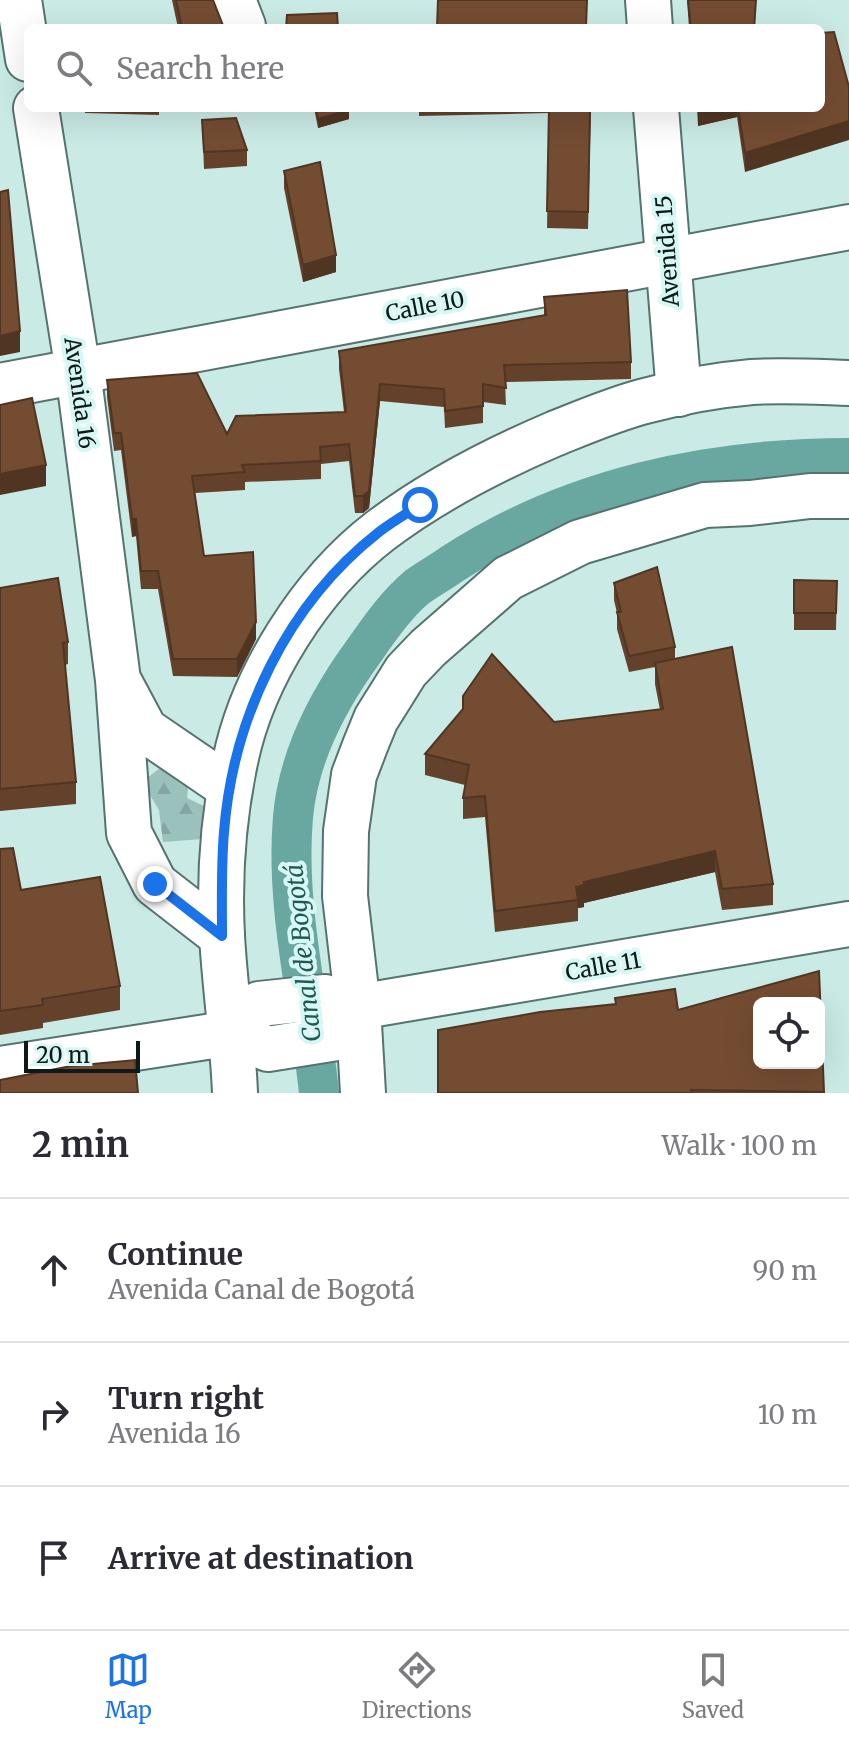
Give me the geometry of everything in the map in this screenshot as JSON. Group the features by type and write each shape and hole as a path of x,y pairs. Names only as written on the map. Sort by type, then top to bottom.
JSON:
{"street":[{"path":"19,0 24,33"},
{"path":"648,0 650,24"},
{"name":"Avenida 16","path":"37,112 78,371 118,680 129,833 155,884 222,936"},
{"name":"Avenida 15","path":"656,112 679,394"},
{"name":"Calle 10","path":"0,386 849,227"},
{"path":"235,1093 253,1029 222,936 224,832 230,788 243,726 276,654 299,619 346,562 379,532 447,487 508,454 615,409 752,382 849,383"},
{"path":"363,1093 340,1014 349,801 354,775 376,719 406,671 508,578 580,542 705,505 810,496 849,496"},
{"name":"Avenida 16","path":"118,680 145,730 230,788"},
{"name":"Calle 11","path":"0,1069 253,1029 849,924"}],"green space":[{"path":"165,764 189,777 187,798 208,808 202,839 163,842 159,810 142,782"}],"building":[{"path":"176,0 213,0 222,24 181,24"},
{"path":"438,0 587,0 586,24 437,24"},
{"path":"688,0 756,0 754,24 691,24"},
{"path":"337,13 338,24 286,24 287,15"},
{"path":"834,32 849,87 849,121 745,153 739,112 825,112 825,33"},
{"path":"317,112 342,112 318,119"},
{"path":"549,112 590,112 588,212 547,211"},
{"path":"236,118 247,150 204,152 202,120"},
{"path":"320,162 336,255 303,265 284,171"},
{"path":"8,190 20,331 0,336 0,192"},
{"path":"627,290 631,362 504,365 506,388 483,384 483,406 445,411 444,389 380,384 369,491 363,496 355,496 349,444 320,447 321,461 242,465 245,472 192,476 204,556 253,552 256,622 237,659 173,659 158,571 141,571 136,519 132,519 121,433 114,433 107,380 197,373 227,434 236,416 346,412 339,351 546,315 544,297"},
{"path":"32,398 46,465 0,474 0,405"},
{"path":"657,567 675,647 629,656 617,612 621,612 614,583"},
{"path":"58,578 68,642 63,643 76,782 0,789 0,588"},
{"path":"794,580 837,581 836,613 794,613"},
{"path":"732,647 773,884 722,889 715,851 584,882 584,885 576,887 578,900 495,911 485,796 463,798 469,765 425,754 463,709 463,696 492,654 554,722 663,709 655,663"},
{"path":"13,848 21,890 100,877 120,986 42,999 43,1005 0,1011 0,849"},
{"path":"819,971 820,997 753,997 753,1069 823,1069 824,1092 438,1093 438,1030 540,1012 616,1004 615,998 675,989 678,1010"},
{"path":"135,1060 138,1093 0,1093 0,1080 71,1066"}],"waterway":[{"name":"Canal de Bogotá","path":"319,1093 292,886 291,852 296,796 300,775 323,716 344,680 392,613 417,587 497,537 593,497 693,471 797,459 849,458"}],"route":[{"path":"155,884 222,936 224,832 230,788 243,726 261,683 299,619 346,562 379,532 420,505"}]}
